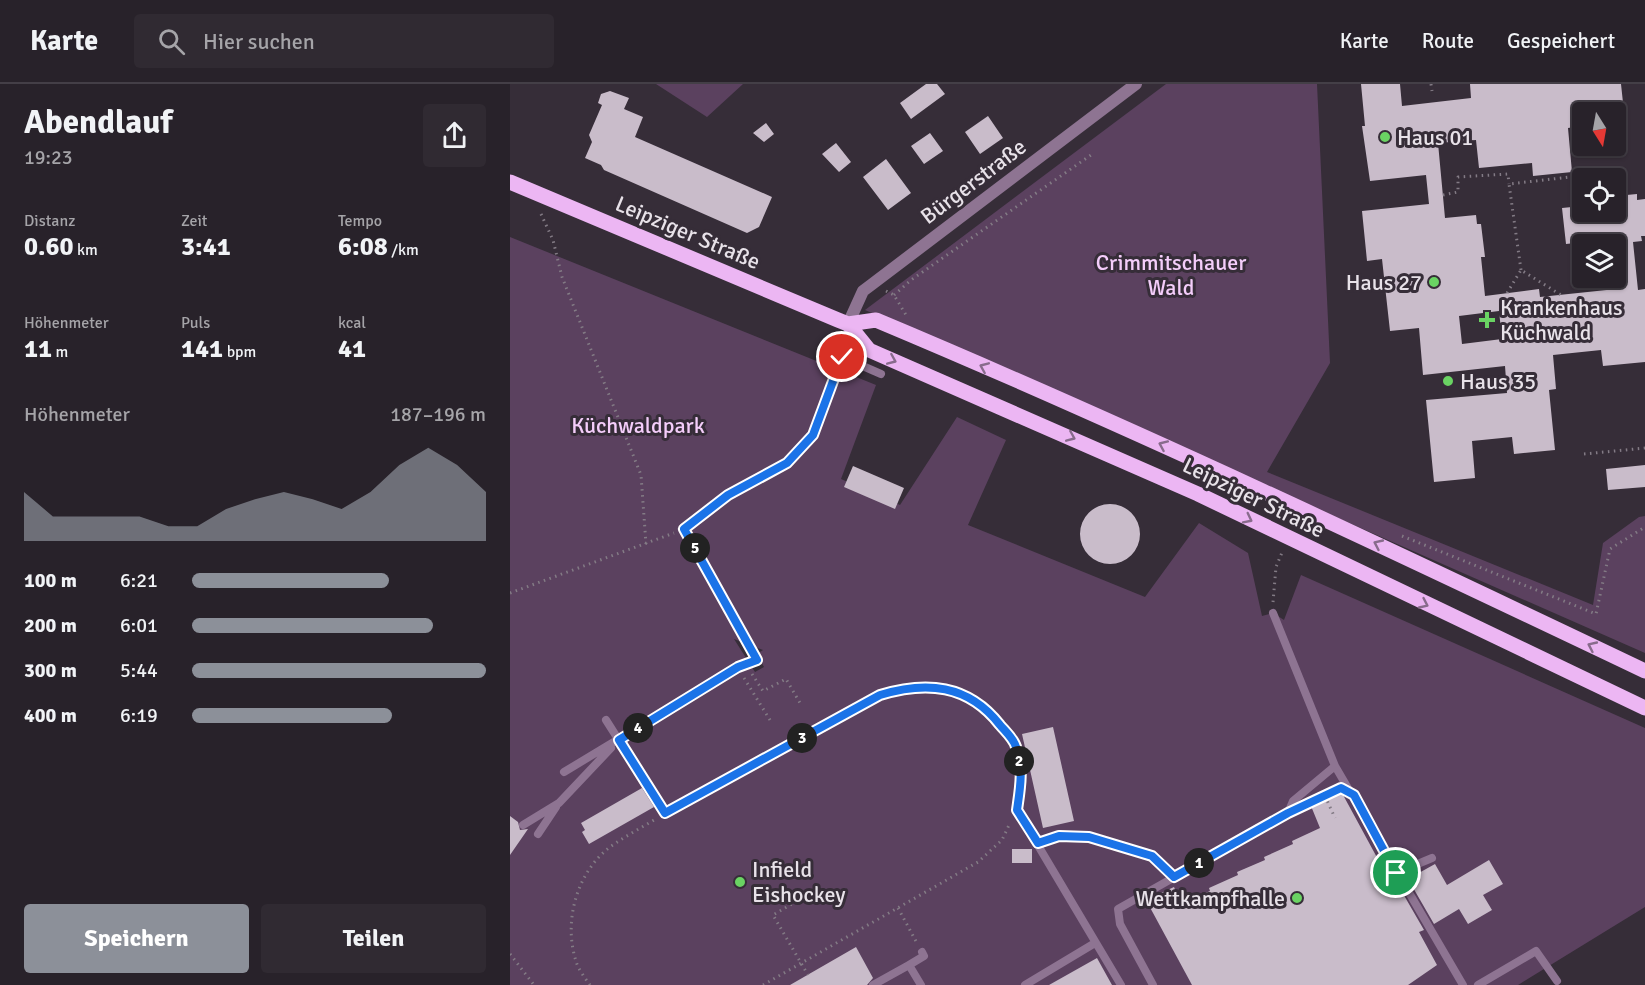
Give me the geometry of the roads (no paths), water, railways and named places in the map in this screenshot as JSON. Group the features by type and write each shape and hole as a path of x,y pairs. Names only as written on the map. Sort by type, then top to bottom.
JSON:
{"main road":[{"name":"Leipziger Straße","path":"510,182 848,324 869,350 1198,494 1645,708"},
{"name":"Leipziger Straße","path":"848,324 876,320 1089,411 1281,498 1645,671"}],"street":[{"name":"Bürgerstraße","path":"848,324 863,291 1136,84"}],"lane":[{"path":"564,772 738,667 757,660 684,529 728,495 787,463 813,435 842,357 881,374"},
{"path":"1273,613 1335,766 1463,985"},
{"path":"606,720 665,813"},
{"path":"538,834 559,803 619,740"},
{"path":"1153,985 1120,924 1118,909 1288,813 1293,801 1335,766"},
{"path":"523,825 559,803"},
{"path":"1017,810 1121,985"},
{"path":"1038,843 1059,836 1089,837 1152,856 1174,877"},
{"path":"1396,873 1431,858"},
{"path":"1025,985 1095,943"},
{"path":"1478,985 1536,951 1557,981"},
{"path":"873,985 924,956 922,952"},
{"path":"909,965 921,985"}],"place":[{"name":"Haus 01","path":"1385,137"},
{"name":"Haus 27","path":"1434,282"},
{"name":"Krankenhaus Küchwald","path":"1487,320"},
{"name":"Haus 35","path":"1448,381"},
{"name":"Infield Eishockey","path":"740,882"},
{"name":"Wettkampfhalle","path":"1297,898"}],"park label":[{"name":"Crimmitschauer Wald","path":"1171,274"},
{"name":"Küchwaldpark","path":"638,425"}]}
